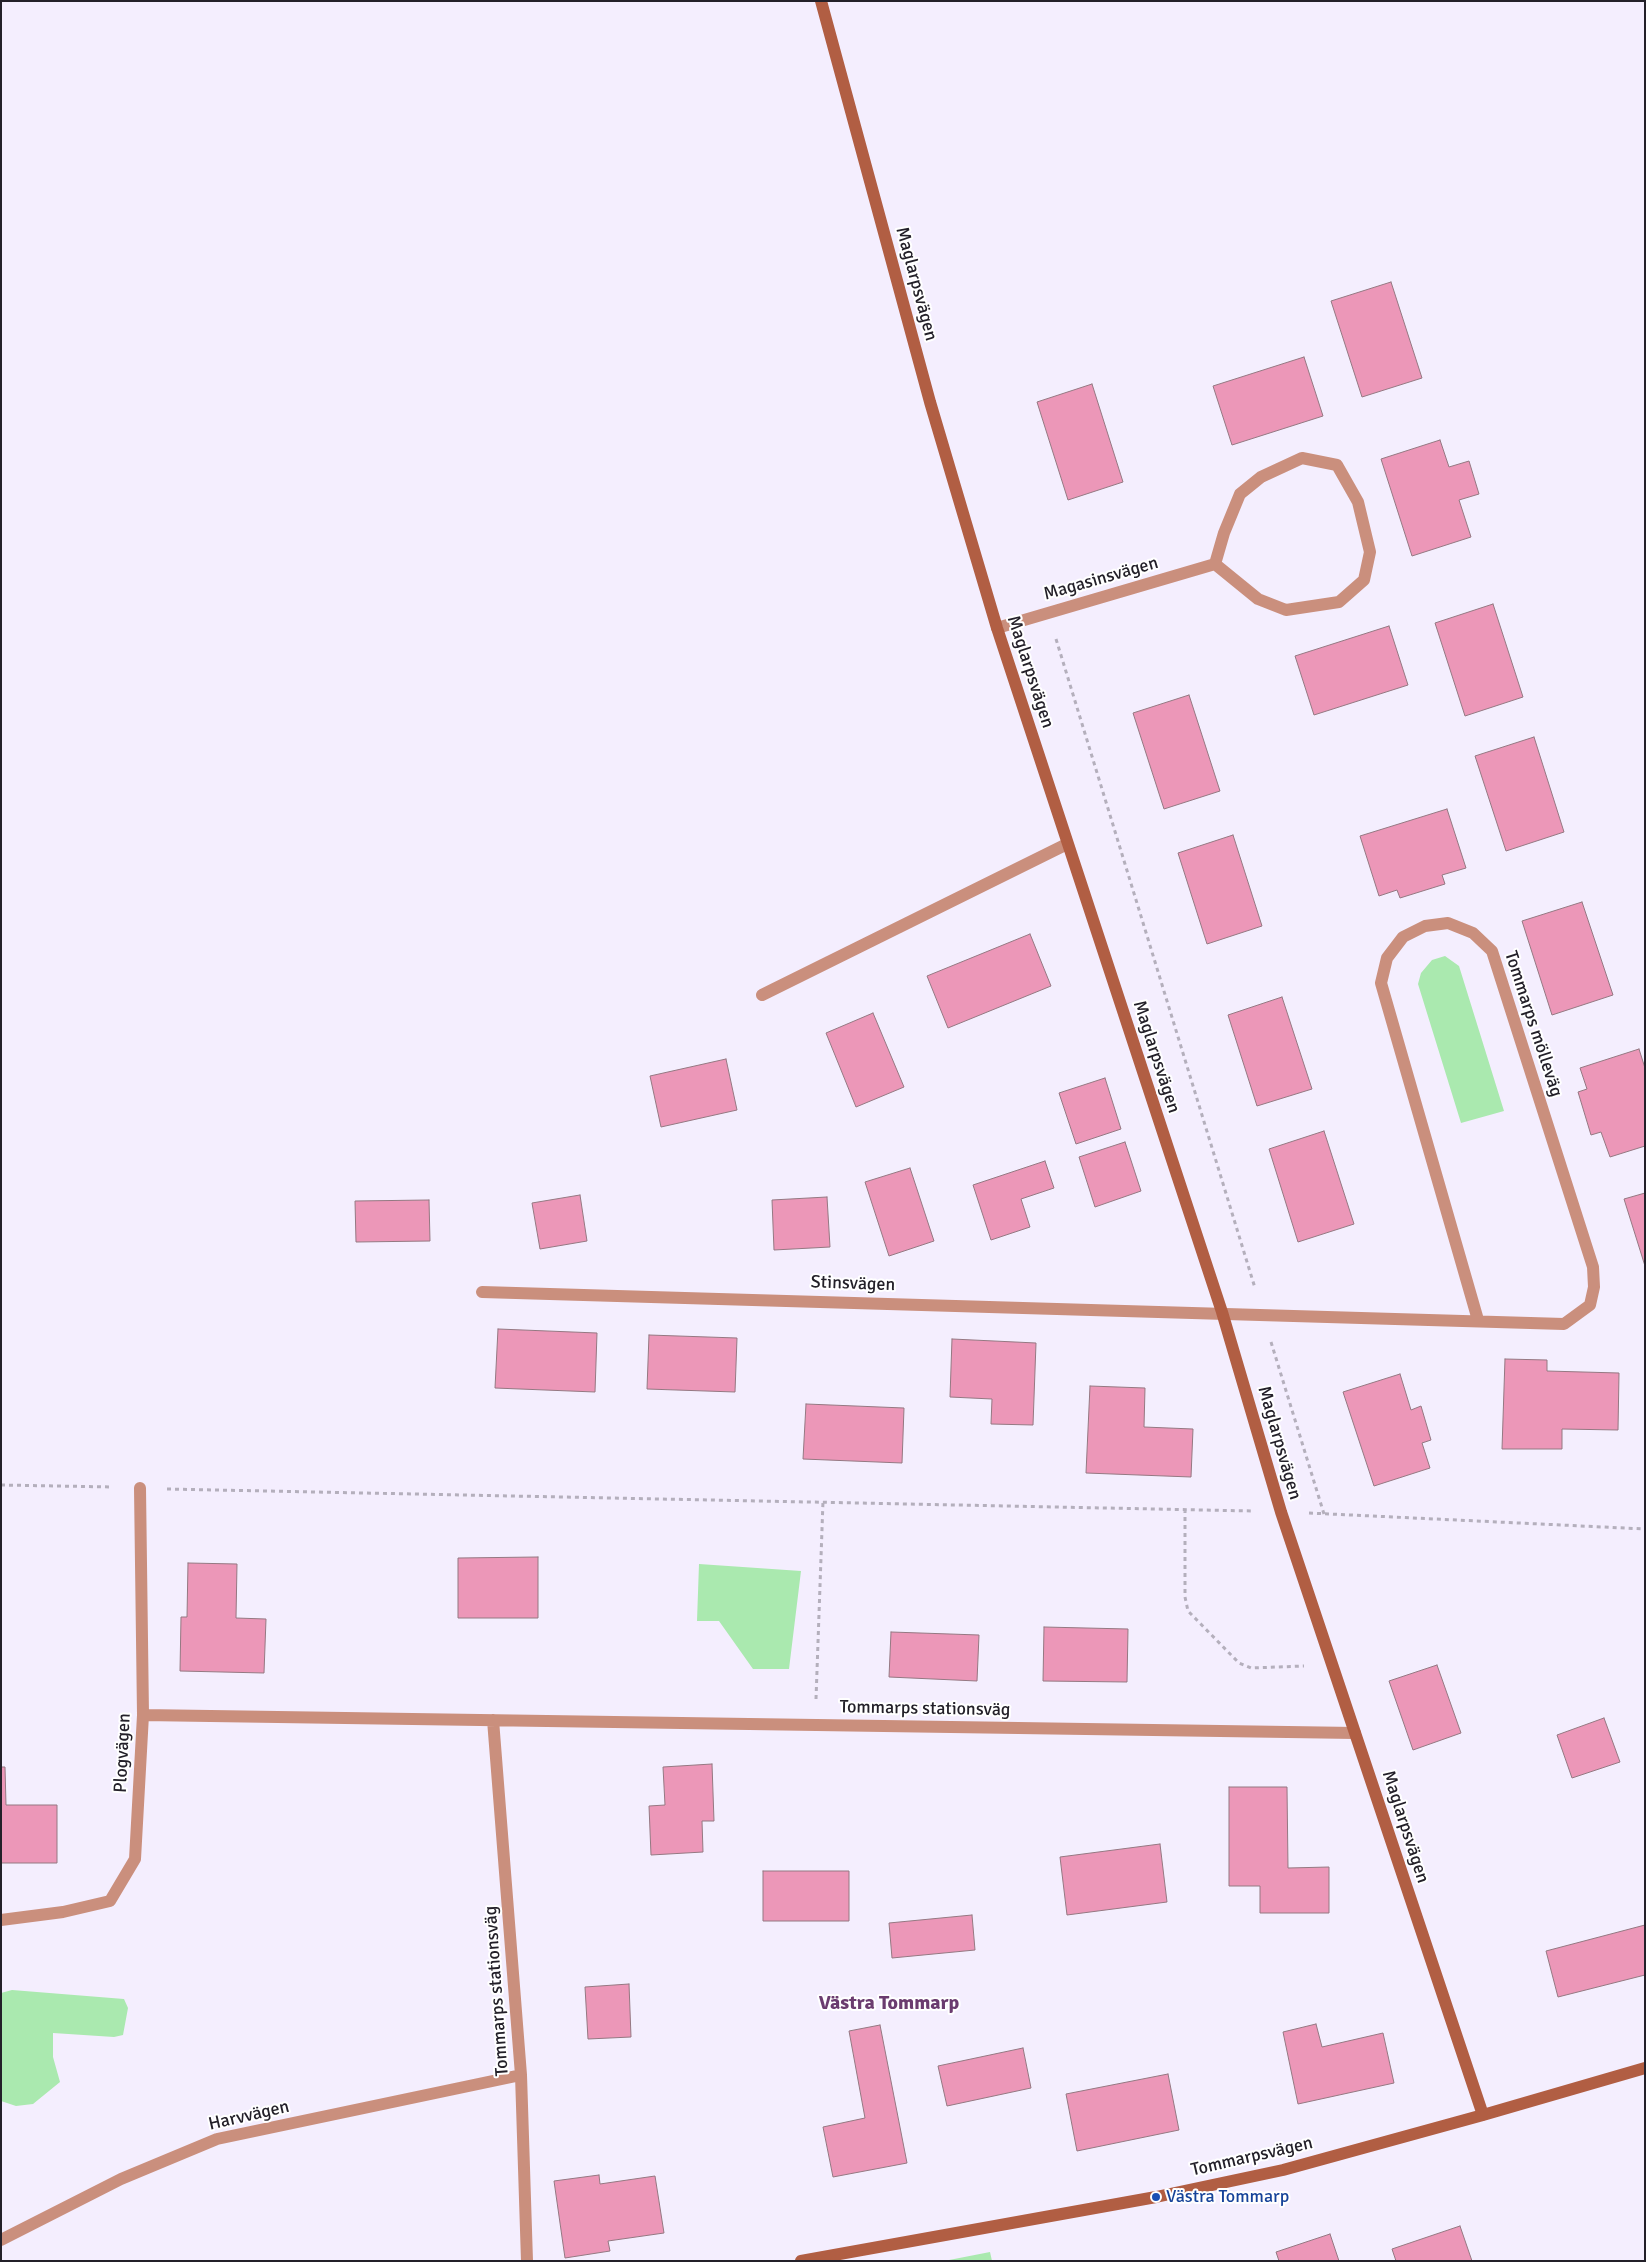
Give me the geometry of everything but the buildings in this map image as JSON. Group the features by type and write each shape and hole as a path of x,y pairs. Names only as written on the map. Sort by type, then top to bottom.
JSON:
{"street":[{"name":"Maglarpsvägen","path":"821,1 930,402 997,628 1222,1312 1281,1512 1483,2115"},
{"path":"1302,458 1337,464 1358,502 1370,552 1364,580 1339,602 1286,610 1258,600 1215,564 1224,532 1240,494 1262,477 1302,458"},
{"name":"Magasinsvägen","path":"997,628 1215,564"},
{"path":"762,995 1068,844"},
{"name":"Tommarps mölleväg","path":"1222,1312 1564,1324 1590,1305 1594,1287 1593,1267 1492,951 1473,933 1448,922 1425,926 1404,937 1387,958 1381,983 1478,1320"},
{"name":"Stinsvägen","path":"482,1292 1222,1312"},
{"name":"Plogvägen","path":"1,1920 63,1912 110,1901 135,1859 143,1714 140,1488"},
{"name":"Tommarps stationsväg","path":"143,1714 1355,1733"},
{"name":"Tommarps stationsväg","path":"493,1720 521,2075 527,2261"},
{"name":"Tommarpsvägen","path":"801,2261 1156,2198 1283,2170 1645,2068"},
{"name":"Harvvägen","path":"1,2240 121,2180 218,2140 521,2075"}],"path":[{"path":"1048,613 1324,1514"},
{"path":"1,1485 1186,1509 1645,1529"},
{"path":"815,1725 824,1501"},
{"path":"1186,1509 1185,1597 1188,1611 1239,1663 1251,1668 1332,1664"}],"green space":[{"path":"1445,956 1459,966 1504,1111 1461,1123 1418,984 1421,973 1432,960"},
{"path":"699,1564 801,1571 789,1669 753,1669 719,1621 697,1621"},
{"path":"12,1990 124,1999 128,2008 123,2035 114,2037 53,2033 53,2057 60,2082 33,2104 16,2106 1,2101 1,1993"},
{"path":"990,2252 992,2261 944,2261"}],"place":[{"name":"Västra Tommarp","path":"1156,2197"}],"district":[{"name":"Västra Tommarp","path":"889,2004"}]}
